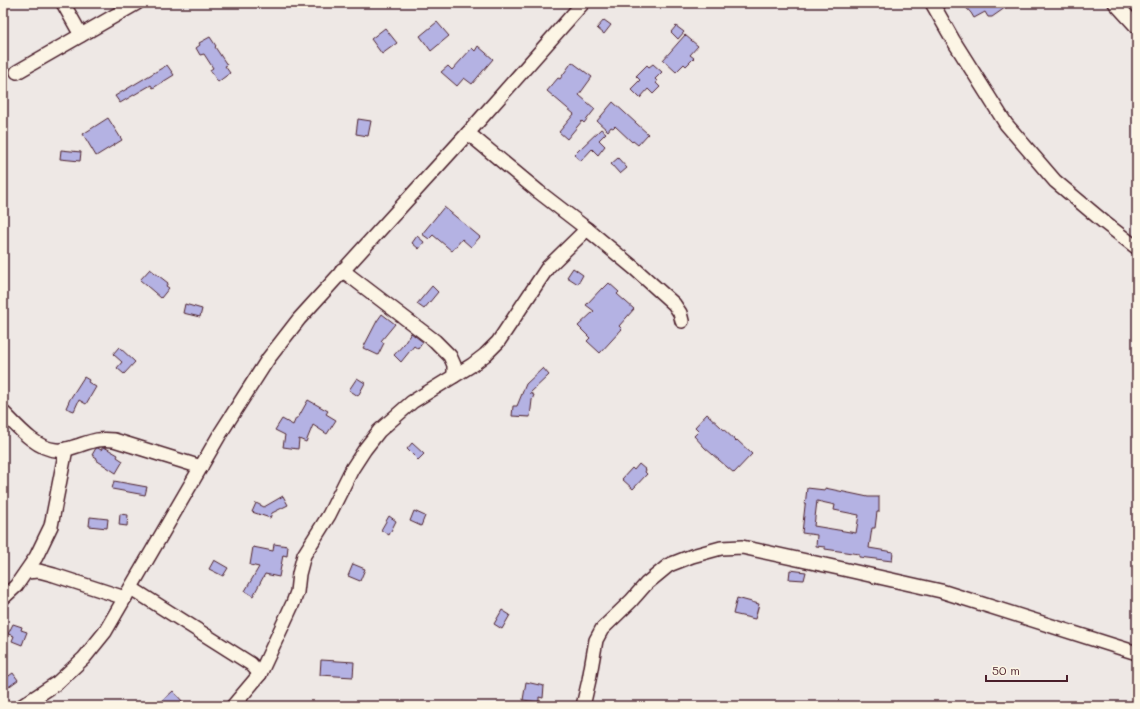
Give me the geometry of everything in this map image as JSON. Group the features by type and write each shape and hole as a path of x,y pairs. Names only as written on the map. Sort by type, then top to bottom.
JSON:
{"street":[{"path":"63,3 81,35"},
{"path":"17,72 137,3"},
{"path":"932,3 953,40 1006,124 1055,181 1137,248"},
{"path":"1115,3 1137,27"},
{"path":"22,706 57,683 84,658 105,632 220,434 268,359 298,319 468,133 579,4"},
{"path":"468,133 634,268 674,304 680,312 682,321"},
{"path":"233,706 260,674 293,603 297,592 300,569 304,555 329,515 361,454 380,431 412,402 472,365 485,355 498,342 548,267 587,229"},
{"path":"342,270 434,341 450,356 454,365 454,376"},
{"path":"3,412 33,441 46,448 56,450 66,449 97,439 114,440 201,467"},
{"path":"3,598 16,586 36,557 51,526 66,449"},
{"path":"583,706 596,640 602,628 631,601 646,584 669,564 721,548 742,547 941,591 1137,653"},
{"path":"26,572 39,571 54,574 128,593 250,664 260,674"}],"building":[{"path":"962,3 1012,3 992,17 988,17 985,12 974,18"},
{"path":"604,20 611,25 604,34 597,28"},
{"path":"437,22 449,36 431,51 420,36"},
{"path":"676,26 684,32 678,39 671,32"},
{"path":"385,28 397,43 382,54 371,39"},
{"path":"685,35 698,46 690,55 694,58 686,66 684,64 676,72 663,60"},
{"path":"210,37 227,65 225,66 230,73 218,82 210,70 213,68 204,54 200,55 196,48 200,45 199,43"},
{"path":"478,46 493,59 472,84 464,78 457,86 441,72 448,66 452,70 472,48 475,51"},
{"path":"572,62 592,77 579,95 595,109 584,123 582,121 567,139 559,132 574,114 547,91 558,78 560,79"},
{"path":"653,64 662,72 655,79 657,81 656,83 660,87 653,94 648,89 640,98 631,89 640,80 636,76 647,65 649,67"},
{"path":"167,65 174,75 153,88 151,85 120,103 115,96"},
{"path":"613,102 648,134 638,145 633,141 632,142 615,126 613,128 611,127 608,131 597,121"},
{"path":"108,118 122,140 96,156 83,134"},
{"path":"358,119 371,121 368,136 356,134"},
{"path":"601,129 606,133 599,140 605,146 598,155 592,149 581,161 574,155"},
{"path":"61,150 81,152 80,161 60,159"},
{"path":"618,158 627,168 620,174 611,164"},
{"path":"444,207 480,237 471,247 462,239 452,251 433,235 429,239 422,234"},
{"path":"417,236 424,242 419,249 412,243"},
{"path":"573,268 583,275 578,284 567,277"},
{"path":"150,269 168,283 166,286 169,288 161,298 140,280"},
{"path":"609,283 619,292 617,294 634,309 619,326 622,329 600,353 587,341 590,338 578,326 594,311 586,305 602,288 603,289"},
{"path":"432,286 438,292 424,309 417,304"},
{"path":"185,304 202,309 200,317 183,313"},
{"path":"382,314 395,324 381,341 384,343 378,355 363,348"},
{"path":"411,333 423,342 418,349 414,346 401,362 394,355"},
{"path":"119,347 135,362 124,374 117,368 122,362 113,354"},
{"path":"543,368 549,375 530,393 534,395 530,417 512,416 513,406 517,406 526,384"},
{"path":"84,377 89,380 88,382 96,387 86,404 79,400 74,411 66,408 70,399"},
{"path":"357,378 365,383 358,396 349,390"},
{"path":"308,400 328,411 326,414 336,420 327,434 313,425 306,442 299,439 298,449 283,447 285,435 275,430 282,419 293,425"},
{"path":"707,414 752,454 734,473 705,448 694,436 699,431 695,427"},
{"path":"412,443 424,454 418,460 407,449"},
{"path":"103,447 118,455 117,457 123,461 116,473 96,460 97,458 92,455 96,448 101,450"},
{"path":"639,464 646,470 645,472 647,474 633,489 622,479 632,468 634,470"},
{"path":"114,481 147,487 145,495 112,489"},
{"path":"807,488 825,490 825,488 868,497 879,497 879,512 877,512 875,528 872,528 869,548 893,552 892,561 859,557 859,554 825,549 825,547 816,546 817,535 802,533","holes":["817,501 835,505 834,510 859,515 856,533 814,526"]},
{"path":"283,496 288,505 272,513 270,518 252,512 256,503 264,507"},
{"path":"414,511 425,516 421,526 410,521"},
{"path":"120,514 128,515 127,526 119,525"},
{"path":"389,516 396,521 389,535 381,530"},
{"path":"90,517 108,519 107,528 89,526"},
{"path":"274,544 288,546 287,556 283,555 279,577 265,574 253,596 245,591 259,567 250,565 253,547 273,551"},
{"path":"214,560 228,568 223,576 209,569"},
{"path":"353,564 365,569 360,581 348,576"},
{"path":"790,570 806,572 804,580 789,579"},
{"path":"737,598 759,604 755,619 733,614"},
{"path":"502,610 510,615 502,629 494,624"},
{"path":"13,624 22,627 21,630 27,632 22,645 12,641 14,636 8,634"},
{"path":"321,660 354,662 353,677 320,675"},
{"path":"13,673 18,680 7,688 3,680"},
{"path":"526,682 544,686 543,698 539,697 539,702 523,700"},
{"path":"173,691 183,702 178,706 167,706 162,701"}]}
